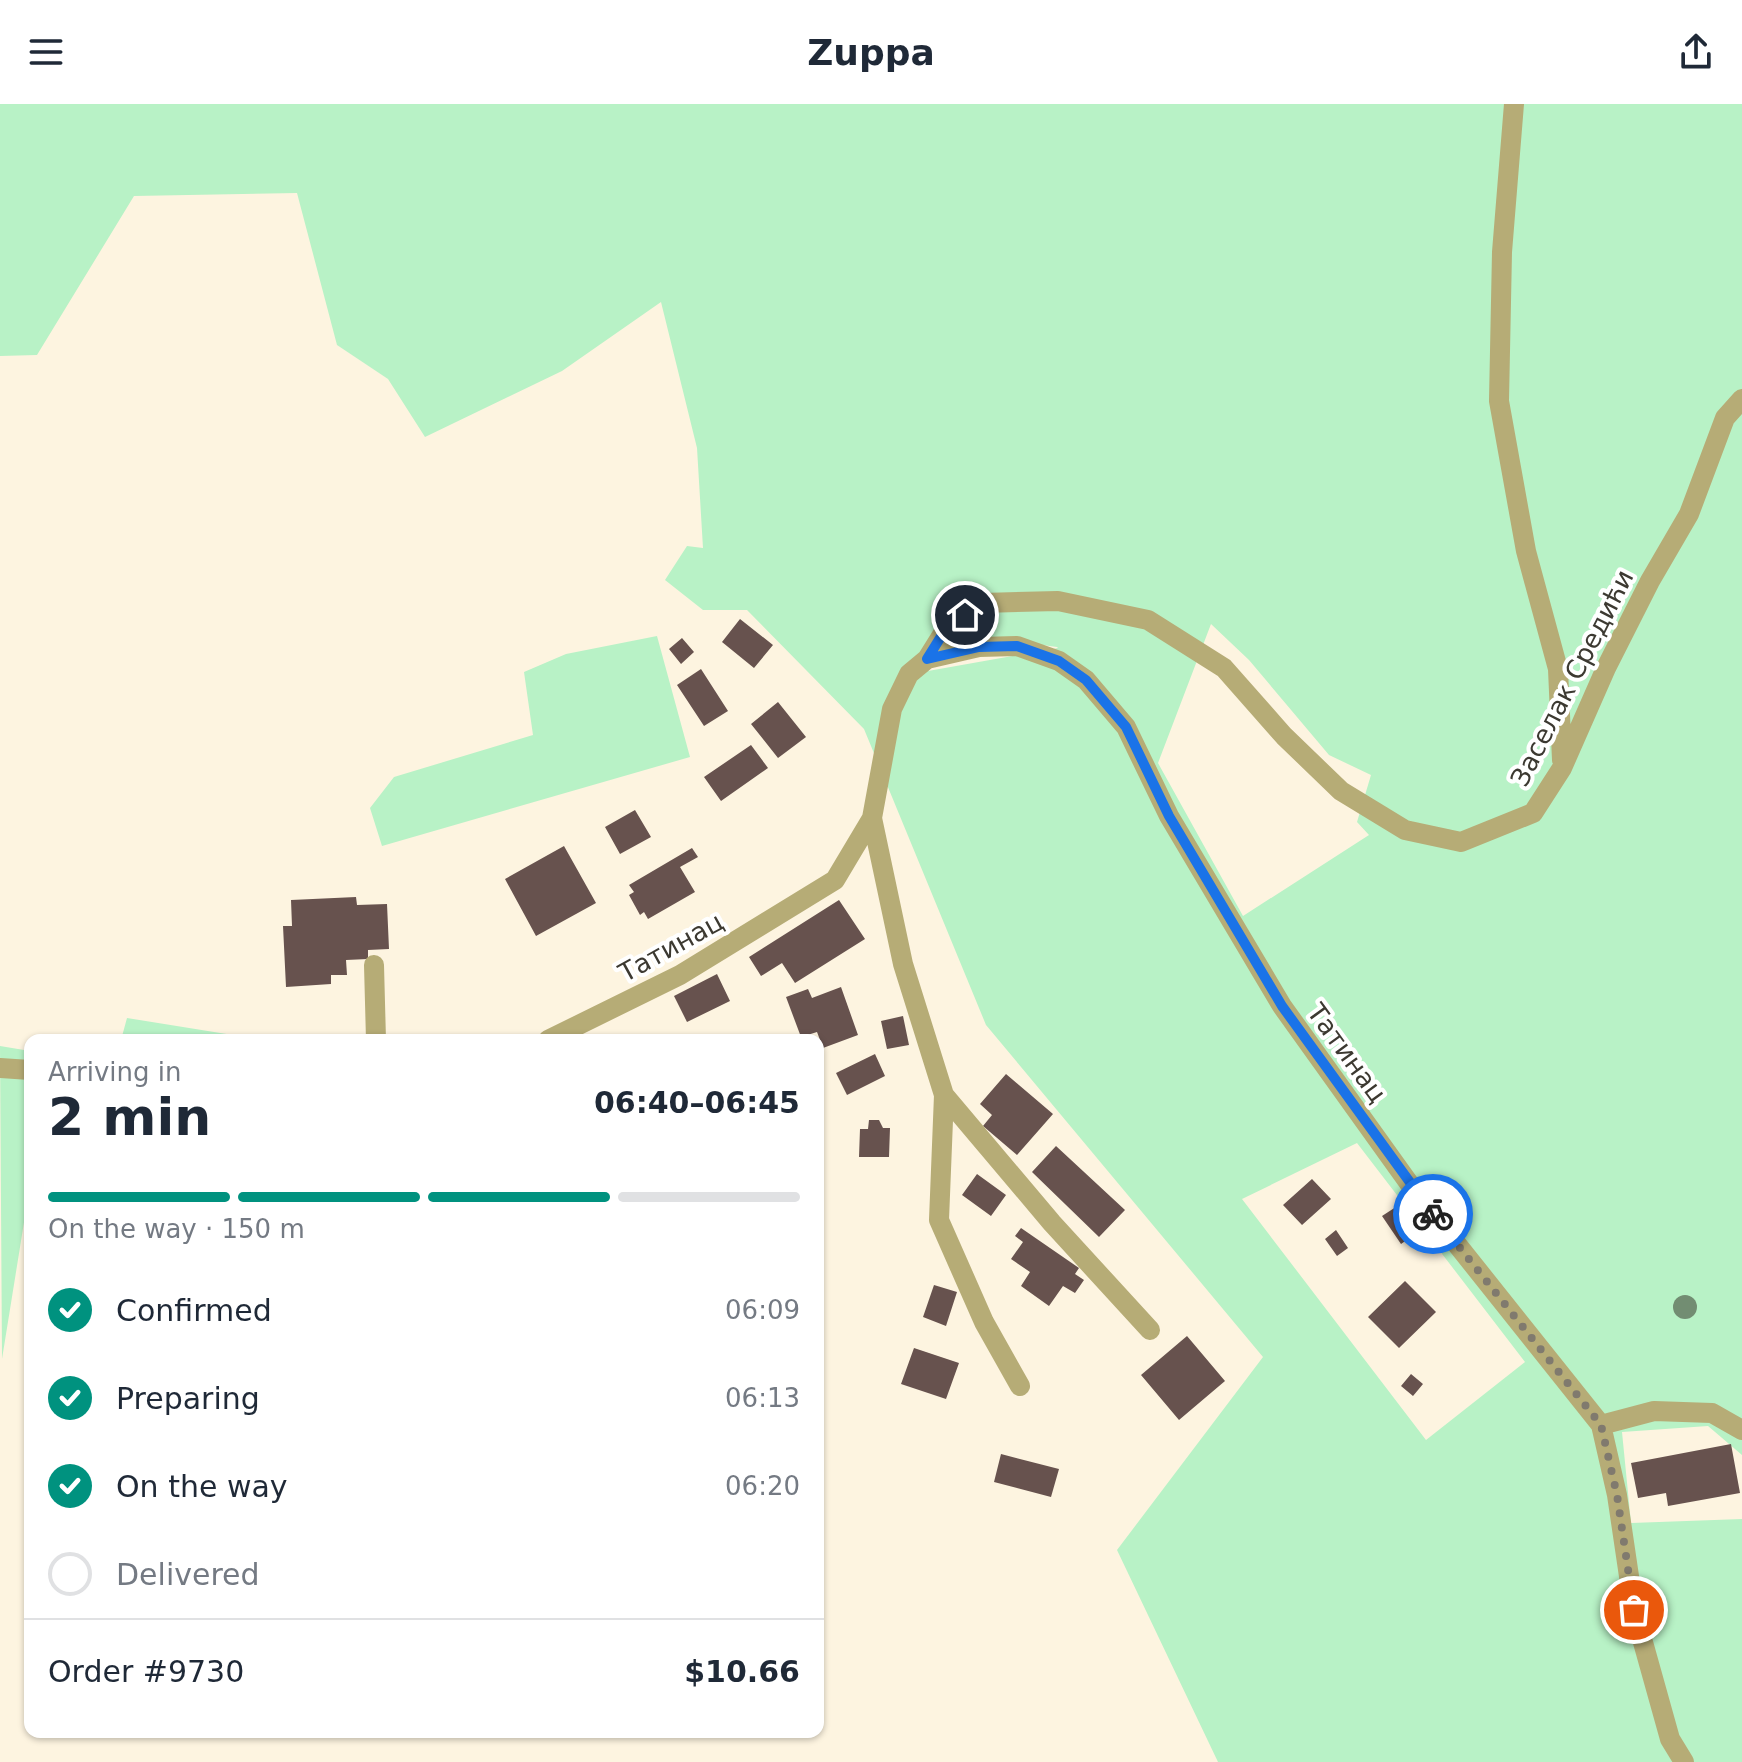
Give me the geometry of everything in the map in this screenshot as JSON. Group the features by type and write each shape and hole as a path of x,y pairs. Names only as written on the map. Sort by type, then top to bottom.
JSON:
{"street":[{"path":"1514,104 1502,252 1499,401 1526,551 1558,669 1562,768"},
{"name":"Заселак Средићи","path":"927,659 947,627 982,603 1058,601 1148,620 1224,668 1284,736 1341,791 1405,830 1461,842 1533,813 1562,768 1606,668 1650,581 1689,514 1725,418 1742,399"},
{"name":"Татинац","path":"560,1034 680,975 835,880 872,818 892,709 909,674 927,659 979,647 1017,646 1059,661 1086,680 1126,727 1169,816 1282,1006 1416,1193 1601,1425 1617,1495 1634,1610 1670,1739 1684,1762"},
{"name":"Татинац","path":"872,818 903,964 944,1095 939,1220 984,1322 1020,1386"},
{"path":"374,965 376,1034"},
{"path":"0,1068 24,1070"},
{"name":"Татинац","path":"944,1095 1052,1223 1150,1330"},
{"path":"1601,1425 1654,1411 1712,1413 1742,1430"}],"green space":[{"path":"0,104 1742,104 1742,1455 1708,1426 1622,1432 1631,1523 1742,1519 1742,1762 1218,1762 1117,1550 1263,1357 986,1025 864,729 747,610 703,610 665,580 687,546 703,548 697,448 661,302 562,371 425,437 388,379 337,345 297,193 134,196 37,355 0,356","holes":["1211,624 1249,660 1329,755 1371,775 1357,822 1369,835 1243,916 1158,763","966,635 1057,647 1058,648 928,671","1357,1143 1525,1362 1426,1440 1242,1199"]},
{"path":"657,636 690,757 382,846 370,808 394,777 533,735 524,672 566,654"},
{"path":"127,1018 227,1034 123,1034"},
{"path":"0,1046 24,1050 24,1222 2,1359"}],"building":[{"path":"740,619 773,645 754,668 722,642"},
{"path":"682,638 694,652 681,664 669,649"},
{"path":"701,669 728,711 704,726 677,685"},
{"path":"778,702 806,737 778,758 751,724"},
{"path":"751,745 768,768 721,801 704,777"},
{"path":"635,810 651,837 620,854 605,827"},
{"path":"564,846 596,903 536,936 505,879"},
{"path":"692,848 698,857 680,867 695,892 648,919 644,912 640,915 629,895 634,892 629,885"},
{"path":"356,897 357,905 387,904 389,949 368,950 368,959 346,960 347,975 331,975 331,984 286,987 283,926 292,926 291,900"},
{"path":"839,900 865,939 795,983 782,963 761,976 749,957"},
{"path":"717,974 730,1001 687,1022 674,996"},
{"path":"841,987 858,1035 824,1048 824,1034 800,1034 786,997 808,989 812,998"},
{"path":"903,1016 909,1045 887,1049 881,1021"},
{"path":"875,1054 885,1076 847,1095 836,1073"},
{"path":"1006,1074 1053,1114 1017,1155 983,1126 992,1115 980,1104"},
{"path":"869,1120 879,1120 883,1128 890,1128 889,1157 859,1157 860,1129 868,1129"},
{"path":"1056,1146 1125,1210 1099,1237 1032,1172"},
{"path":"977,1174 1006,1195 991,1216 962,1195"},
{"path":"1312,1179 1331,1199 1302,1225 1283,1205"},
{"path":"1399,1205 1418,1232 1401,1244 1382,1216"},
{"path":"1021,1228 1079,1268 1075,1274 1084,1280 1075,1293 1063,1286 1049,1306 1021,1286 1030,1272 1011,1259 1023,1242 1015,1236"},
{"path":"1336,1230 1348,1248 1337,1256 1325,1239"},
{"path":"1405,1281 1436,1312 1399,1348 1368,1317"},
{"path":"934,1285 957,1292 946,1326 923,1317"},
{"path":"1187,1336 1225,1381 1179,1420 1141,1375"},
{"path":"914,1348 959,1363 946,1399 901,1384"},
{"path":"1411,1374 1423,1384 1413,1396 1401,1386"},
{"path":"1731,1444 1740,1493 1668,1506 1666,1493 1638,1498 1631,1463"},
{"path":"1001,1454 1059,1469 1051,1497 994,1482"}],"way so far":[{"path":"1433,1214 1601,1425 1617,1495 1634,1610"}],"route":[{"path":"965,615 947,627 927,659 979,647 1017,646 1059,661 1086,680 1126,727 1169,816 1282,1006 1433,1214"}]}
